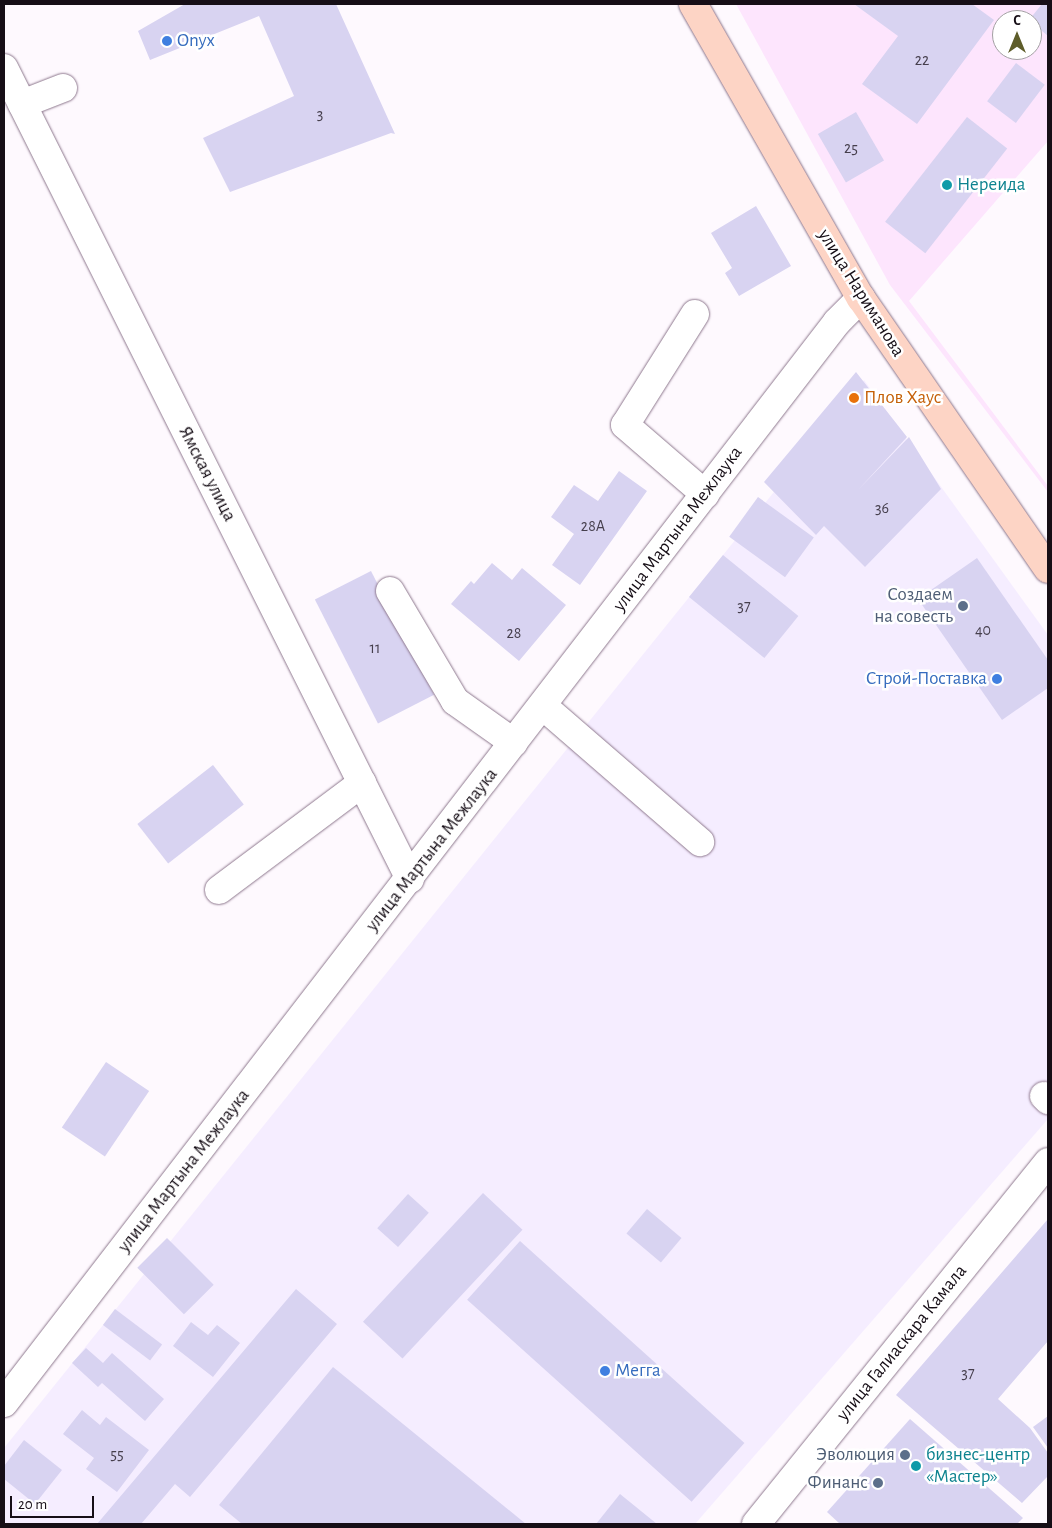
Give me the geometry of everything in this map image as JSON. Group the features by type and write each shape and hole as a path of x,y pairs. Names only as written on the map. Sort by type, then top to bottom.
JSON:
{"main road":[{"name":"улица Нариманова","path":"693,4 861,298 1048,569"}],"street":[{"name":"Ямская улица","path":"4,68 410,879"},
{"path":"22,104 62,88"},
{"name":"улица Мартына Межлаука","path":"4,1403 410,879 837,322 861,298"},
{"path":"695,314 625,425 705,494"},
{"path":"390,591 456,701 514,743"},
{"path":"543,706 700,842"},
{"path":"219,890 362,783"},
{"name":"улица Галиаскара Камала","path":"756,1524 1048,1162"}],"shaded area":[{"path":"736,4 1048,4 1048,141 909,301 1048,486 1048,492 890,285"},
{"path":"864,380 1048,635 1048,1119 695,1524 4,1524 4,1448"}],"building":[{"path":"185,4 336,4 395,134 391,133 230,192 203,138 294,96 259,16 150,60 138,31"},
{"path":"854,4 972,4 992,19 992,23 917,124 862,84 898,36"},
{"path":"1042,4 1048,4 1048,36 1042,31 1042,10 1037,10"},
{"path":"1016,63 1045,85 1016,123 987,101"},
{"path":"856,112 884,160 846,182 818,134"},
{"name":"Нереида","path":"967,117 1007,148 925,253 885,222"},
{"path":"756,206 791,266 739,296 725,273 732,268 711,233"},
{"path":"856,372 907,437 858,490 909,437 941,489 865,567 824,526 816,535 764,482"},
{"path":"619,471 647,491 580,585 552,565 574,534 551,517 574,485 598,501"},
{"path":"758,497 814,538 785,577 729,537"},
{"path":"723,555 798,616 764,658 689,597"},
{"path":"977,558 1048,660 1048,688 1002,720 918,599"},
{"path":"492,563 512,580 522,568 566,605 519,661 451,604 471,581 474,584"},
{"path":"371,571 434,695 378,723 315,600"},
{"path":"213,765 244,804 168,864 137,824"},
{"path":"106,1062 149,1091 105,1157 62,1127"},
{"path":"483,1193 522,1230 402,1359 363,1322"},
{"path":"408,1194 429,1213 398,1247 377,1228"},
{"path":"647,1209 681,1238 661,1262 626,1234"},
{"path":"1048,1219 1048,1341 998,1399 1030,1428 1048,1453 1048,1476 1022,1503 896,1395"},
{"path":"167,1238 214,1285 184,1314 137,1268"},
{"path":"520,1241 744,1443 692,1502 467,1300"},
{"path":"296,1289 337,1324 190,1497 175,1484 141,1524 97,1524"},
{"path":"115,1309 162,1345 150,1360 103,1325"},
{"path":"191,1322 208,1335 217,1325 240,1343 213,1377 173,1346"},
{"path":"86,1348 103,1363 112,1353 164,1399 145,1421 102,1383 98,1387 72,1363"},
{"path":"333,1367 526,1524 242,1524 219,1505"},
{"path":"82,1410 100,1425 106,1417 149,1450 117,1492 86,1469 94,1458 63,1434"},
{"path":"1048,1416 1048,1448 1033,1427"},
{"name":"бизнес-центр «Мастер»","path":"910,1419 1023,1518 1017,1524 840,1524 827,1512"},
{"path":"24,1440 62,1470 35,1504 4,1479 4,1466"},
{"path":"620,1494 657,1524 596,1524"}],"place":[{"name":"Onyx","path":"167,41"},
{"name":"Нереида","path":"947,185"},
{"name":"Плов Хаус","path":"854,398"},
{"name":"Создаем на совесть","path":"963,606"},
{"name":"Строй-Поставка","path":"997,679"},
{"name":"Мегга","path":"605,1371"},
{"name":"Эволюция","path":"905,1455"},
{"name":"бизнес-центр «Мастер»","path":"916,1466"},
{"name":"Финанс","path":"878,1483"}]}
